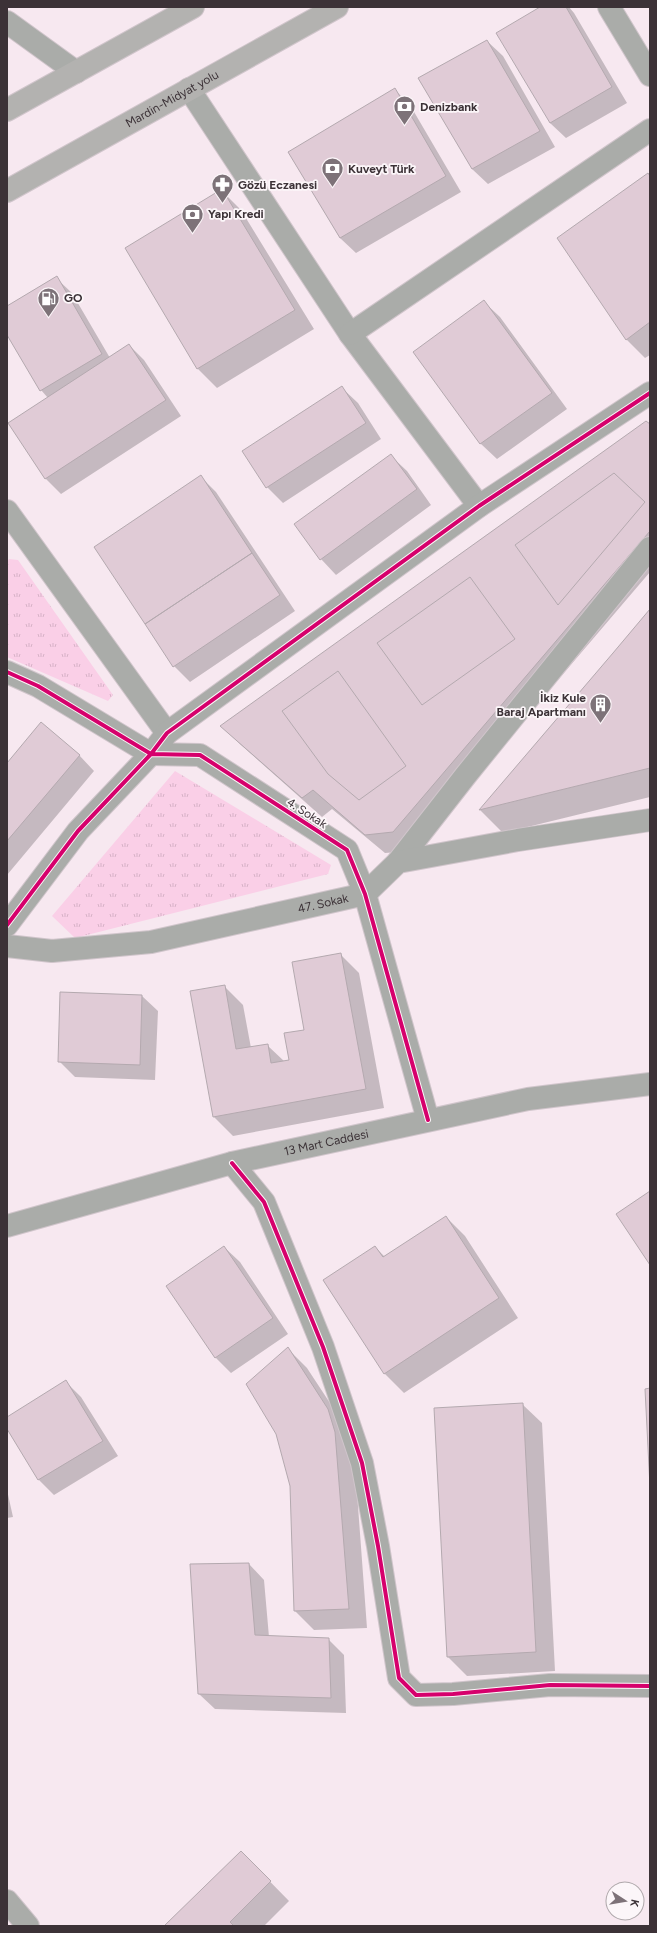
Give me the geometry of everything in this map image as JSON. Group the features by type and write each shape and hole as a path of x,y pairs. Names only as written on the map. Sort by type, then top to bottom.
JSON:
{"highway":[{"path":"7,110 193,7"},
{"name":"Mardin-Midyat yolu","path":"7,191 337,7"}],"street":[{"path":"609,7 650,75"},
{"path":"7,22 76,72"},
{"path":"189,89 350,334 479,506"},
{"path":"350,334 650,130"},
{"path":"7,925 78,831 152,754 168,733 479,506 650,393"},
{"path":"7,511 168,733"},
{"name":"47. Sokak","path":"7,946 52,951 151,942 365,894 398,862 466,775 650,548"},
{"name":"4. Sokak","path":"7,672 38,686 152,754 200,755 347,850 365,894 428,1120"},
{"path":"398,862 518,840 650,820"},
{"name":"13 Mart Caddesi","path":"8,1221 232,1162 428,1120 528,1099 650,1084"},
{"path":"232,1162 264,1202 323,1347 362,1462 378,1546 399,1678 416,1695 453,1694 550,1685 650,1686"},
{"path":"7,1901 28,1926"}],"green space":[{"path":"9,559 18,560 113,695 108,701 7,657 7,562"},
{"path":"175,771 331,865 328,874 75,938 52,916"}],"building":[{"path":"540,7 566,7 612,87 550,123 496,33"},
{"path":"487,40 540,131 472,169 418,78"},
{"path":"395,88 446,176 340,238 288,152"},
{"path":"648,173 650,176 650,322 626,340 557,238"},
{"path":"222,189 295,310 197,369 125,248"},
{"path":"57,276 102,354 40,391 7,335 7,306"},
{"path":"484,300 552,393 480,444 413,352"},
{"path":"129,344 166,400 45,479 8,423"},
{"path":"342,386 366,423 266,488 242,451"},
{"path":"646,421 650,424 650,531 393,832 365,835 313,790 302,798 220,726"},
{"path":"391,454 417,489 320,560 294,524"},
{"path":"614,473 645,502 558,605 515,545"},
{"path":"201,475 252,553 145,624 94,547"},
{"path":"252,553 280,595 173,667 145,624"},
{"path":"470,577 515,639 422,705 377,643"},
{"name":"İkiz Kule Baraj Apartmanı","path":"650,609 650,768 479,810 613,653"},
{"path":"338,671 406,766 359,800 328,774 282,711"},
{"path":"41,722 80,755 7,841 7,763"},
{"path":"341,953 366,1089 213,1117 190,991 225,985 236,1049 268,1044 271,1063 289,1060 284,1033 304,1030 292,962"},
{"path":"60,992 142,995 140,1065 58,1062"},
{"path":"650,1191 650,1265 616,1214"},
{"path":"446,1216 499,1298 384,1374 323,1280 375,1246 383,1257"},
{"path":"224,1246 273,1318 215,1358 166,1286"},
{"path":"288,1347 328,1409 335,1432 349,1609 294,1611 290,1486 276,1434 246,1384"},
{"path":"66,1380 103,1441 38,1480 7,1429 7,1417"},
{"path":"650,1388 650,1487 645,1389"},
{"path":"523,1403 536,1652 447,1657 434,1408"},
{"path":"249,1563 255,1635 329,1638 331,1698 198,1694 190,1564"},
{"path":"241,1851 271,1881 230,1922 234,1926 164,1926"}],"cycle path":[{"path":"7,925 78,831 151,754 167,733 479,506 650,393"},
{"path":"7,672 38,686 151,754 200,755 347,850 365,894 428,1120"},
{"path":"232,1163 264,1202 323,1347 362,1463 378,1546 399,1678 416,1695 453,1694 550,1685 650,1686"}],"place":[{"name":"Denizbank","path":"405,126"},
{"name":"Kuveyt Türk","path":"333,188"},
{"name":"Gözü Eczanesi","path":"223,204"},
{"name":"Yapı Kredi","path":"192,234"},
{"name":"GO","path":"48,318"},
{"name":"İkiz Kule Baraj Apartmanı","path":"601,724"}]}
